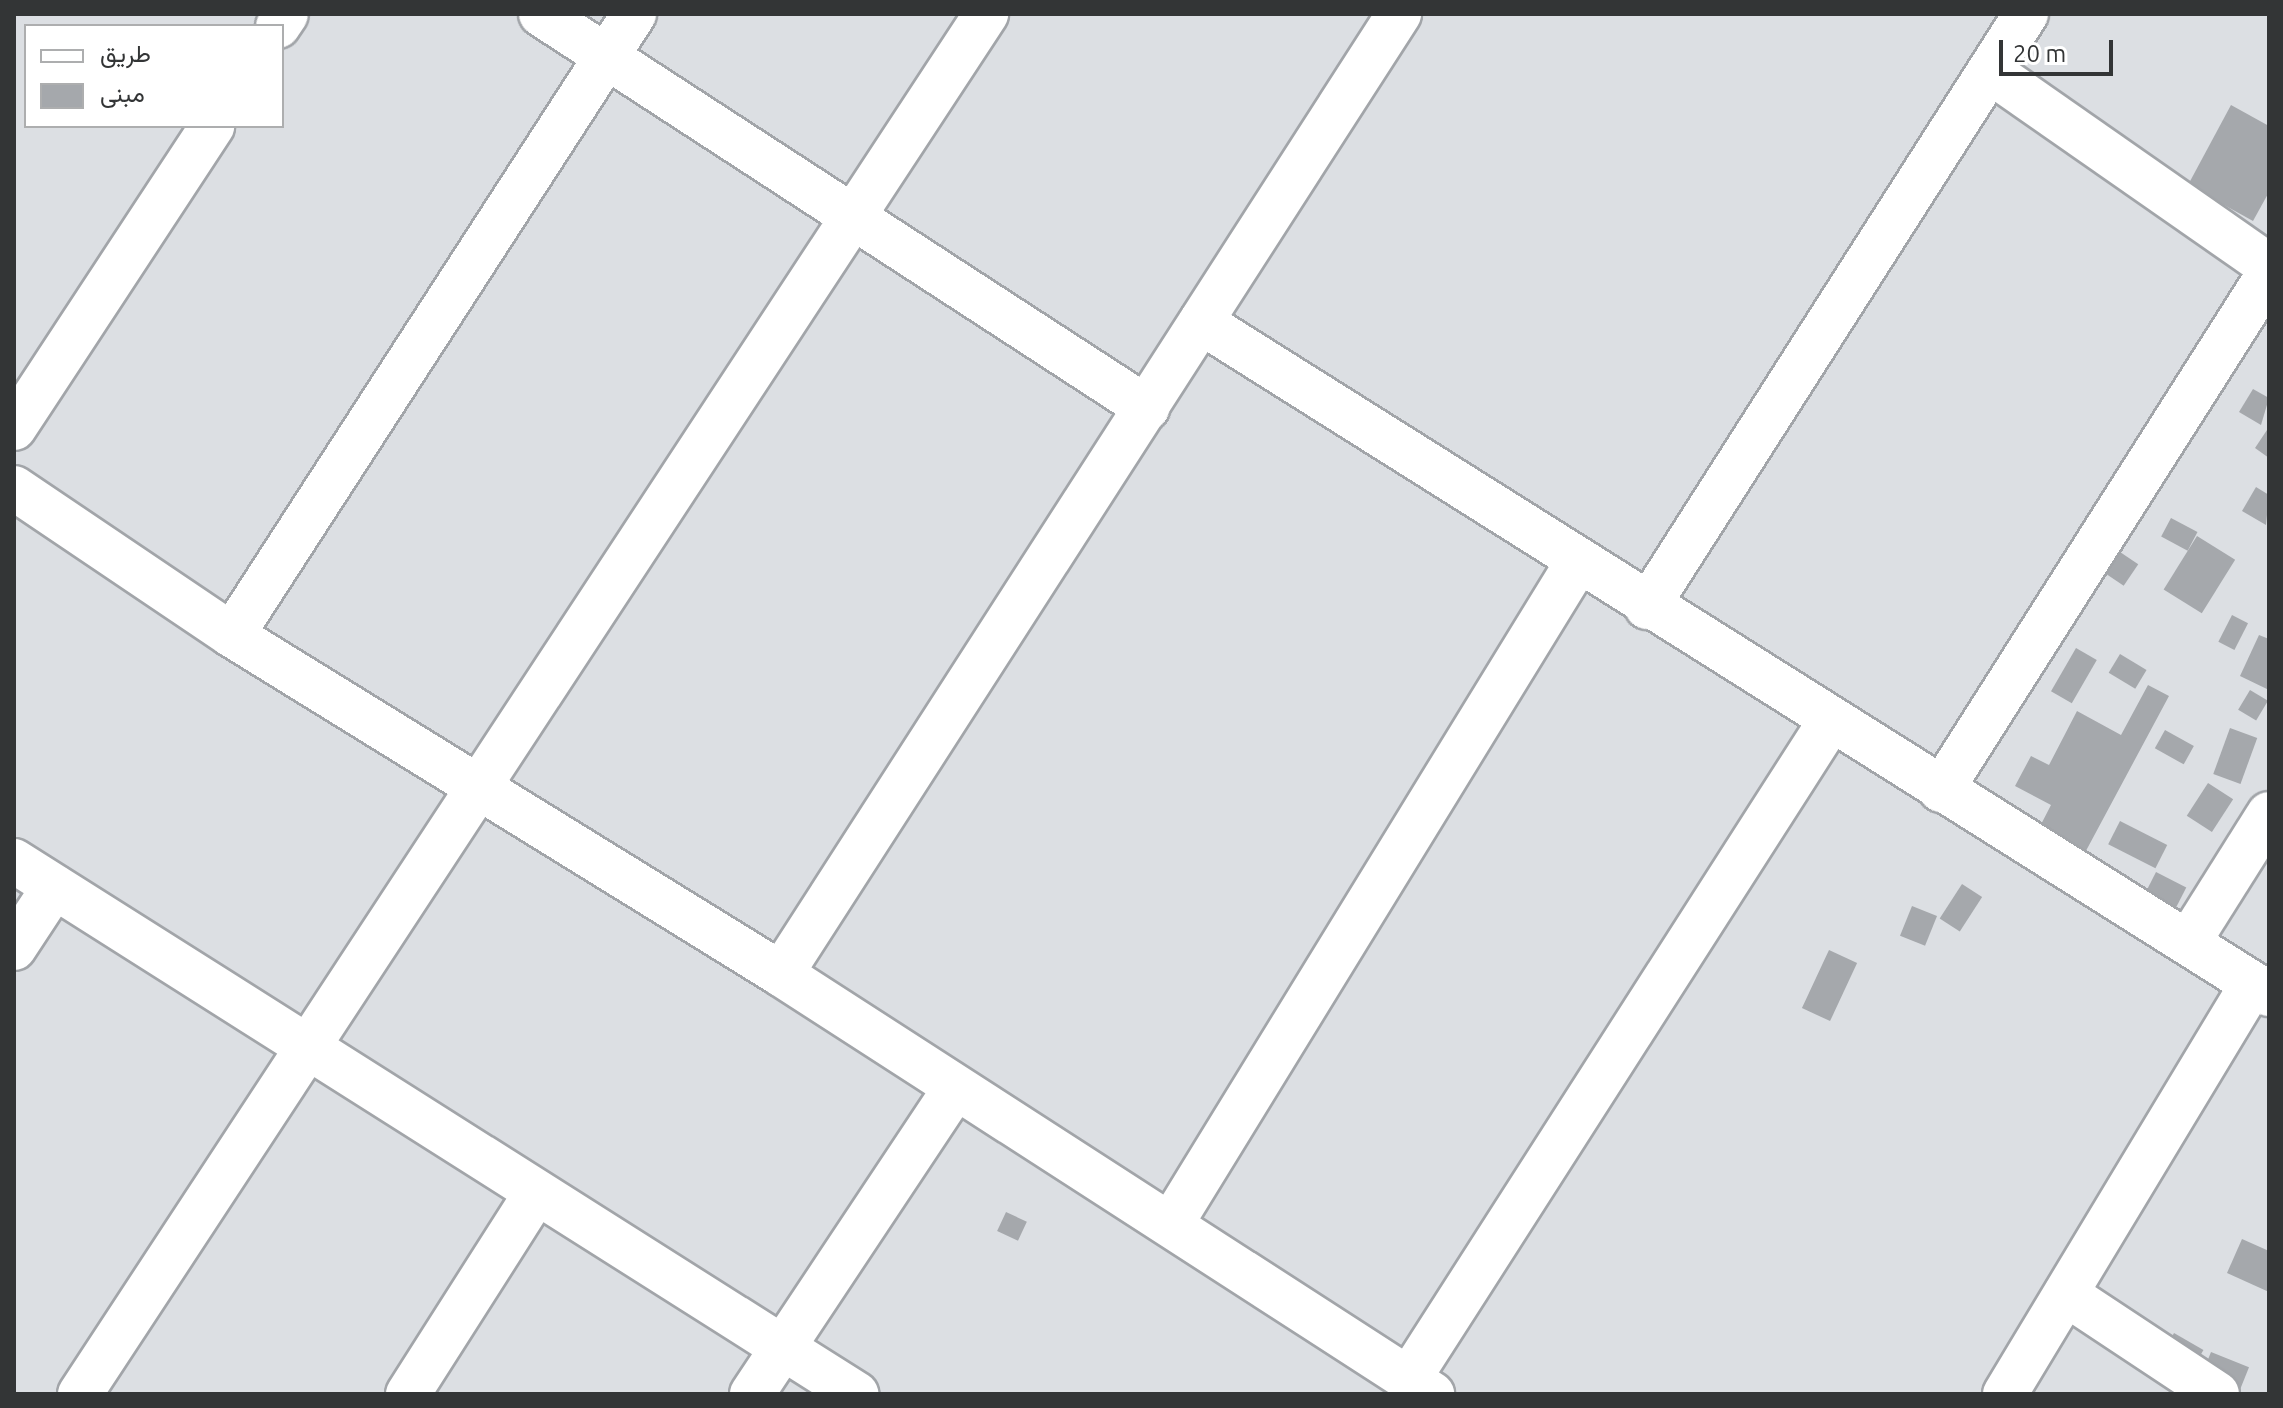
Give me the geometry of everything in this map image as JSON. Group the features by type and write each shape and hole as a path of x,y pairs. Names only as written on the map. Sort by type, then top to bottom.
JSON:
{"street":[{"path":"541,14 852,220 1147,408"},
{"path":"232,635 634,14"},
{"path":"80,1394 304,1049 479,791 986,14"},
{"path":"781,974 1399,14"},
{"path":"1647,607 2026,14"},
{"path":"1991,72 2269,266"},
{"path":"14,428 211,128"},
{"path":"1941,790 2269,274"},
{"path":"1201,322 1829,723 2189,941 2260,989 2005,1394"},
{"path":"14,488 232,635 479,791 781,974 1420,1387 1829,723"},
{"path":"1171,1224 1577,563"},
{"path":"2189,941 2269,814"},
{"path":"14,861 304,1049 856,1394"},
{"path":"14,948 54,887"},
{"path":"752,1394 955,1088"},
{"path":"408,1394 536,1193"},
{"path":"2066,1294 2217,1394"}],"building":[{"path":"2231,105 2269,126 2269,192 2253,221 2188,185"},
{"path":"2253,389 2269,398 2261,425 2239,412"},
{"path":"2269,427 2269,458 2255,448"},
{"path":"2256,487 2269,495 2266,525 2242,511"},
{"path":"2171,518 2197,532 2188,551 2161,537"},
{"path":"2197,536 2235,560 2202,613 2164,589"},
{"path":"2120,552 2138,564 2124,586 2105,574"},
{"path":"2232,615 2248,623 2234,650 2218,642"},
{"path":"2259,635 2269,639 2269,690 2240,676"},
{"path":"2076,648 2097,660 2072,703 2051,691"},
{"path":"2120,654 2147,670 2135,689 2109,673"},
{"path":"2148,685 2169,696 2080,862 2034,838 2051,805 2015,786 2031,756 2049,765 2077,711 2121,735"},
{"path":"2250,690 2268,701 2256,721 2238,710"},
{"path":"2230,728 2257,738 2240,784 2213,774"},
{"path":"2165,730 2194,746 2184,764 2155,748"},
{"path":"2208,783 2233,799 2212,832 2187,816"},
{"path":"2120,821 2167,845 2155,868 2108,844"},
{"path":"2156,872 2186,887 2170,919 2140,903"},
{"path":"1962,884 1982,897 1960,931 1940,918"},
{"path":"1912,906 1937,916 1925,946 1900,936"},
{"path":"1829,950 1857,963 1830,1021 1802,1008"},
{"path":"1006,1212 1027,1222 1018,1241 997,1231"},
{"path":"2242,1239 2269,1251 2269,1292 2227,1273"},
{"path":"2174,1333 2203,1350 2194,1366 2165,1349"},
{"path":"2211,1352 2249,1367 2239,1391 2201,1376"}]}
